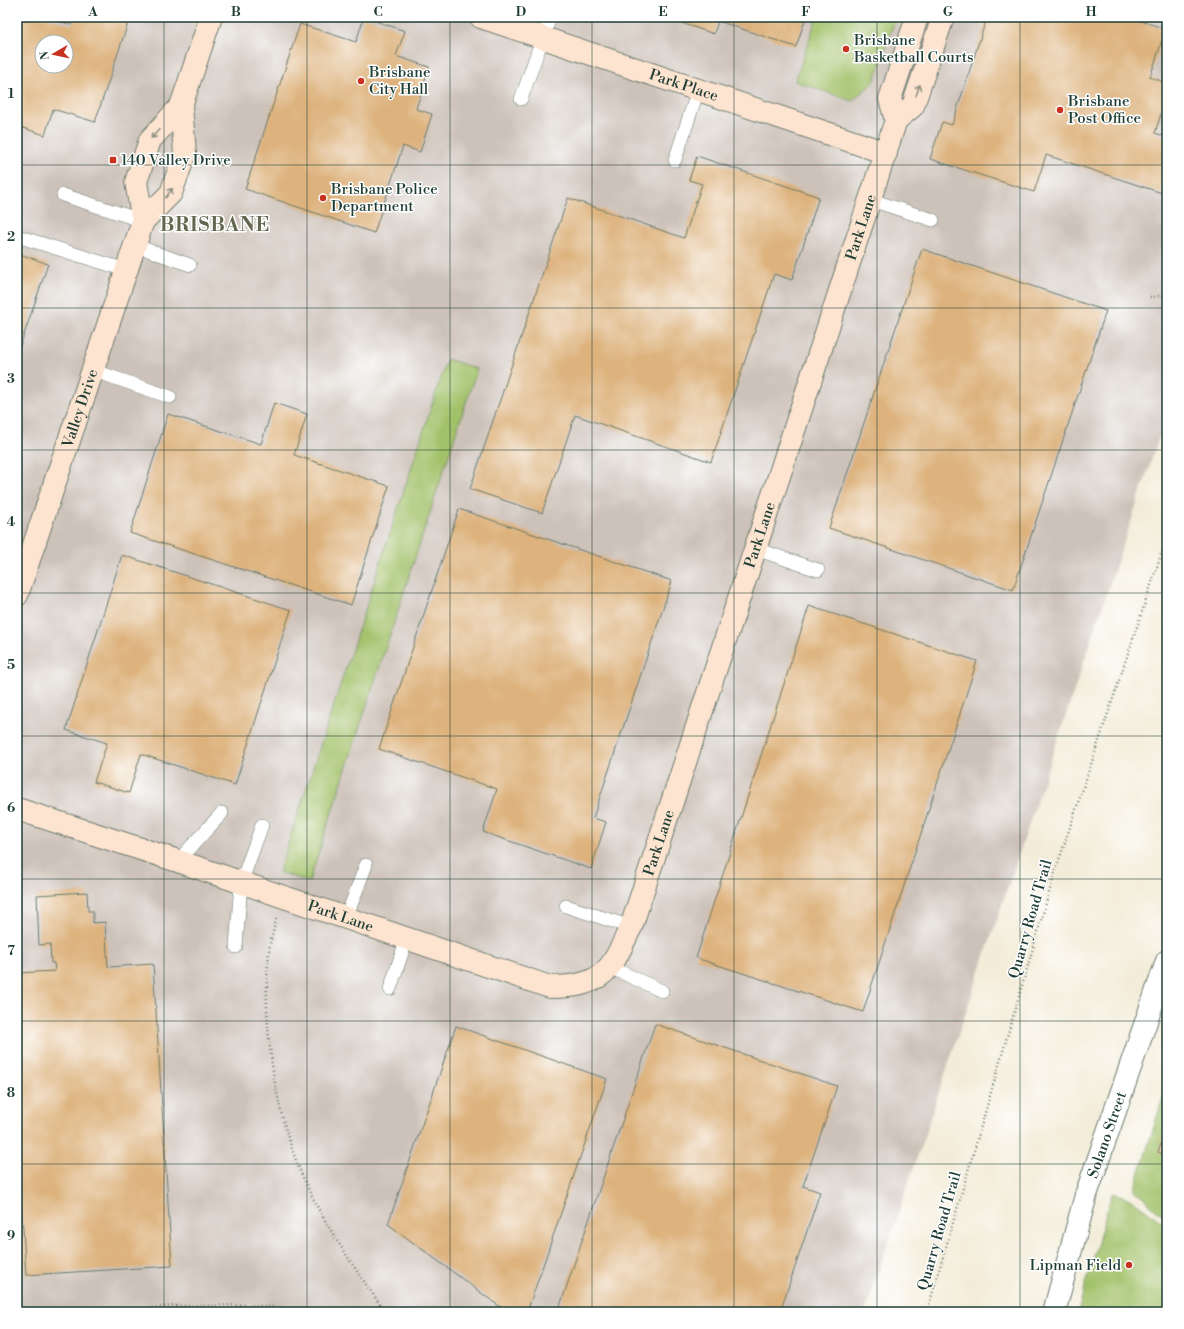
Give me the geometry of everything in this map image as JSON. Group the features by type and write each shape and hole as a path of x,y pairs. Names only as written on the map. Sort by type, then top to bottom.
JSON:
{"street":[{"name":"Valley Drive","path":"142,221 171,193 185,153 182,106 210,17"},
{"name":"Park Place","path":"481,17 886,153"},
{"path":"917,17 890,98 896,120 913,106 943,17"},
{"name":"Valley Drive","path":"17,594 23,556 92,370 142,221 136,182 150,140 182,106"},
{"name":"Park Lane","path":"17,809 178,861 550,987 572,987 592,981 610,967 631,927 871,200 896,120"},
{"name":"Solano Street","path":"1054,1312 1086,1195 1167,960"}],"lane":[{"path":"521,99 550,17"},
{"path":"675,160 698,90"},
{"path":"63,196 142,221"},
{"path":"871,200 933,220"},
{"path":"17,236 126,270"},
{"path":"134,245 190,265"},
{"path":"92,370 170,398"},
{"path":"756,549 818,570"},
{"path":"178,861 222,813"},
{"path":"236,947 242,883 262,825"},
{"path":"346,918 366,865"},
{"path":"566,906 631,927"},
{"path":"390,989 407,938"},
{"path":"610,967 662,992"}],"path":[{"path":"1150,296 1167,295"},
{"name":"Quarry Road Trail","path":"927,1312 1056,869 1167,537"},
{"path":"281,897 269,952 267,1021 274,1077 286,1130 306,1185 335,1238 385,1312"},
{"path":"88,1312 176,1306 245,1305 307,1309 316,1312"}],"shaded area":[{"path":"17,17 1167,17 1167,414 865,1312 17,1312"}],"green space":[{"name":"Brisbane Basketball Courts","path":"817,17 896,17 874,82 852,101 795,81"},
{"path":"447,359 477,369 309,882 279,872"},
{"path":"1167,1085 1167,1219 1134,1190"},
{"name":"Lipman Field","path":"1112,1193 1134,1202 1148,1211 1167,1227 1167,1312 1078,1312"}],"building":[{"path":"17,17 46,17 72,25 74,17 130,17 95,122 53,109 45,135 17,126"},
{"path":"364,17 405,31 396,56 429,67 416,109 432,114 420,152 403,146 374,233 245,189 300,24 356,42"},
{"path":"664,17 806,17 796,47 718,21 714,34"},
{"name":"Brisbane Post Office","path":"987,17 1129,17 1166,29 1150,77 1167,83 1167,95 1155,133 1167,137 1167,177 1162,193 1046,155 1034,192 930,159 942,122 952,125"},
{"path":"697,156 819,197 792,280 774,274 711,462 575,415 542,513 470,489 568,198 684,238 702,184 689,180"},
{"path":"922,249 1106,311 1013,590 829,528"},
{"path":"17,253 48,264 17,355"},
{"path":"274,403 307,414 294,455 389,486 351,605 130,533 168,414 261,444"},
{"path":"459,509 672,581 593,818 606,822 591,869 483,832 497,789 379,749"},
{"path":"122,555 291,610 235,785 141,754 129,793 94,782 107,743 66,730"},
{"path":"809,606 977,661 863,1012 696,958"},
{"path":"87,892 88,911 93,911 93,923 105,922 108,967 153,964 172,1266 26,1275 17,1140 17,973 55,971 54,963 51,963 50,944 39,945 37,895"},
{"path":"655,1024 837,1086 803,1186 820,1192 780,1312 558,1312"},
{"path":"456,1026 607,1079 527,1312 507,1312 388,1224"},
{"path":"1167,1128 1167,1156 1158,1152"}],"place":[{"name":"Brisbane Basketball Courts","path":"846,49"},
{"name":"Brisbane City Hall","path":"361,81"},
{"name":"Brisbane Post Office","path":"1060,110"},
{"name":"140 Valley Drive","path":"113,160"},
{"name":"Brisbane Police Department","path":"323,198"},
{"name":"Lipman Field","path":"1129,1265"}],"district":[{"name":"BRISBANE","path":"215,224"}]}
